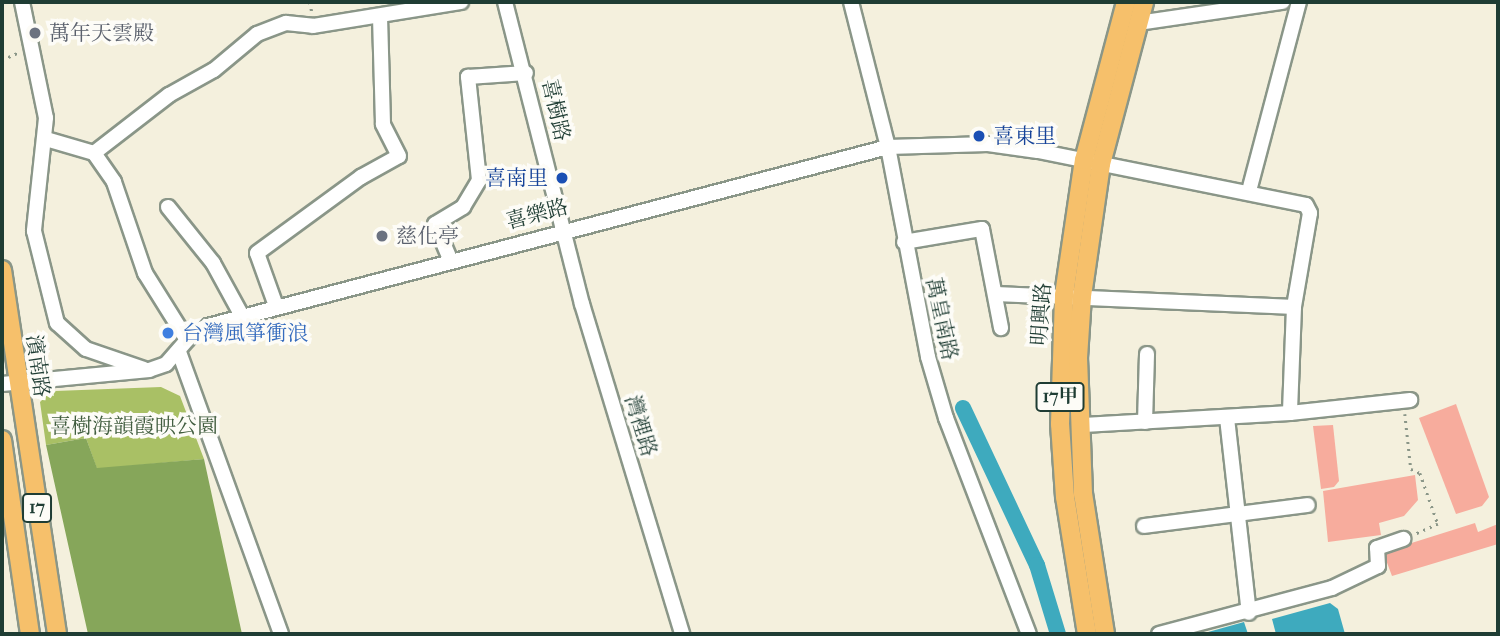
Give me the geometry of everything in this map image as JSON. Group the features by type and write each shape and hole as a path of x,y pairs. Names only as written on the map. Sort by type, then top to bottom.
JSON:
{"main road":[{"name":"明興路","path":"1087,634 1064,485 1060,424 1073,296 1092,162 1126,2"},
{"name":"明興路","path":"1092,162 1144,2"},
{"name":"濱南路","path":"2,270 9,383 57,634"},
{"name":"明興路","path":"1073,296 1079,425 1092,570 1105,634"},
{"name":"17","path":"2,440 30,634"}],"street":[{"path":"22,2 46,118 46,139 34,231 57,323 86,349 149,370"},
{"path":"94,153 169,95 214,70 257,34 286,23 313,26 461,2"},
{"name":"喜樹路","path":"507,2 563,229"},
{"name":"萬皇南路","path":"851,2 888,147 928,357 946,418 1029,634"},
{"path":"1138,23 1282,2"},
{"path":"1249,191 1299,2"},
{"path":"276,306 257,253 362,177 399,156 383,124 380,16"},
{"path":"450,259 435,224 463,207 479,180 468,77 526,73"},
{"path":"46,139 94,153 114,183 145,273 183,346 281,634"},
{"name":"喜樂路","path":"9,383 149,370 208,326 563,229 888,147 988,144 1297,201 1310,213 1294,307"},
{"path":"168,207 213,263 242,316"},
{"name":"灣裡路","path":"563,229 682,634"},
{"path":"904,242 982,229 997,293 1000,328"},
{"path":"997,293 1294,307 1290,413"},
{"path":"1145,422 1147,354"},
{"path":"1079,425 1227,418 1407,400"},
{"path":"1227,418 1249,613"},
{"path":"1143,526 1308,505"},
{"path":"1159,634 1249,613 1332,588 1378,566 1377,548 1403,539"},
{"path":"53,605 66,634"}],"path":[{"path":"2,60 30,48"},
{"path":"1403,539 1438,524 1420,472 1411,469 1407,400"}],"green space":[{"name":"喜樹海韻霞映公園","path":"161,387 180,396 204,459 97,469 86,438 46,445 40,402 55,391"},
{"path":"86,438 97,468 204,459 242,634 88,634 46,445"}],"water":[{"path":"1330,603 1338,609 1345,634 1276,634 1272,619"},
{"path":"1244,622 1248,634 1201,634"}],"building":[{"path":"1456,404 1489,497 1482,506 1456,514 1419,418"},
{"path":"1333,425 1339,481 1334,487 1321,489 1313,426"},
{"path":"1415,475 1418,500 1404,516 1379,523 1381,535 1328,542 1323,491"},
{"path":"1475,523 1478,532 1498,524 1498,544 1392,576 1383,552"}],"waterway":[{"path":"963,408 1037,565 1058,634"}],"place":[{"name":"萬年天雲殿","path":"35,33"},
{"name":"喜東里","path":"979,136"},
{"name":"喜南里","path":"562,178"},
{"name":"慈化亭","path":"382,236"},
{"name":"台灣風箏衝浪","path":"168,333"}]}
